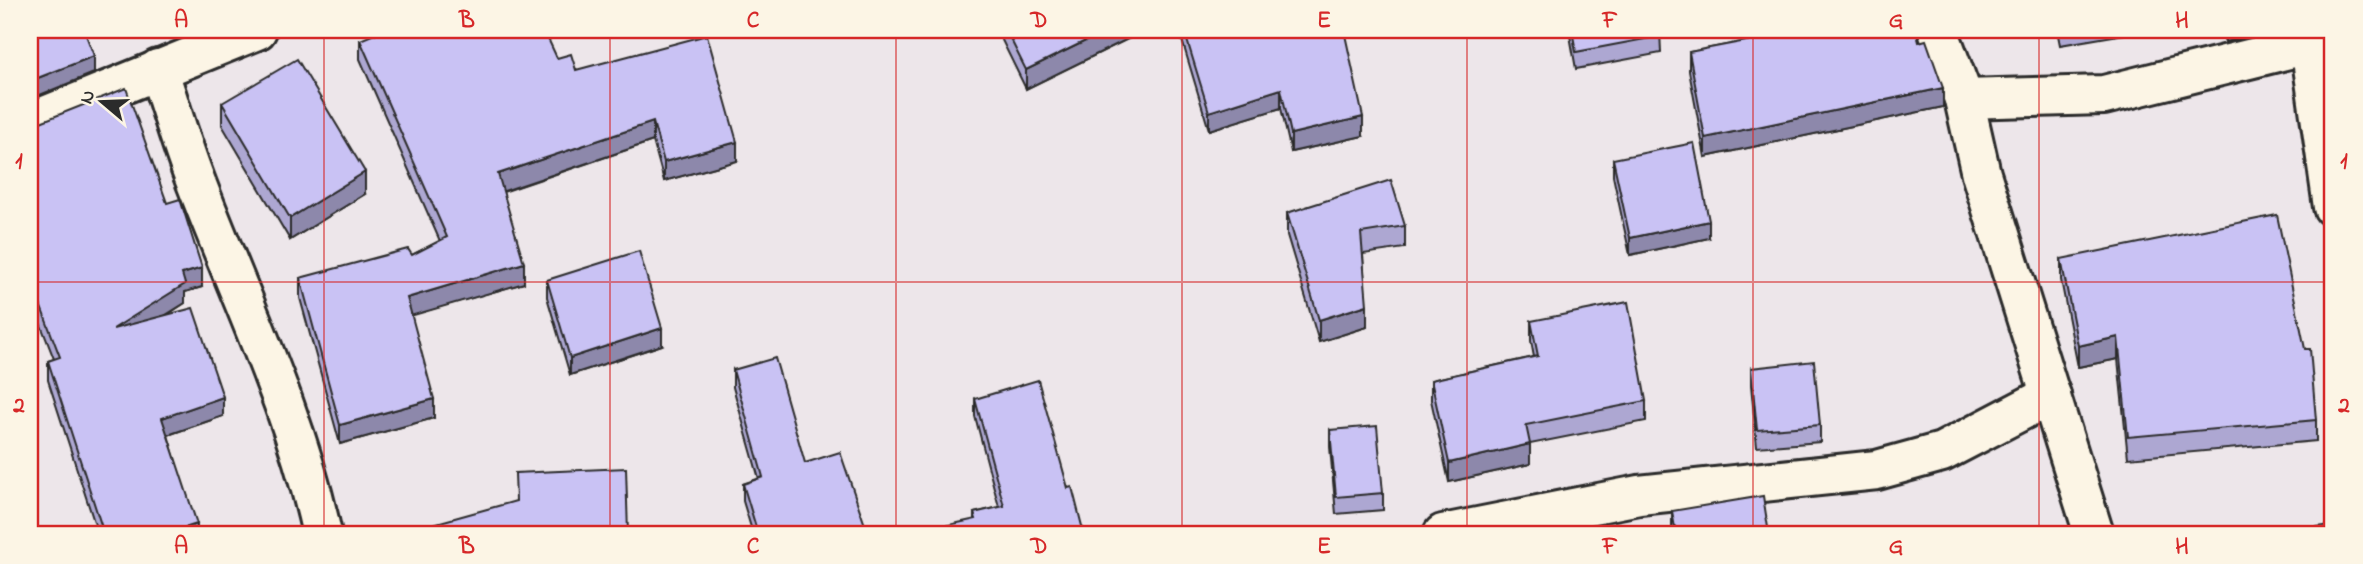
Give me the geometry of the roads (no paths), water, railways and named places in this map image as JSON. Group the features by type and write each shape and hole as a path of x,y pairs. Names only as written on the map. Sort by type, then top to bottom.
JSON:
{"street":[{"path":"30,122 257,30"},
{"path":"1938,30 1964,99 1981,174 2094,534"},
{"path":"1964,99 2104,95 2322,42 2333,207"},
{"path":"158,69 196,184 261,340 314,497 322,534"},
{"path":"1443,534 1639,495 1877,470 1942,452 2051,396"}]}
